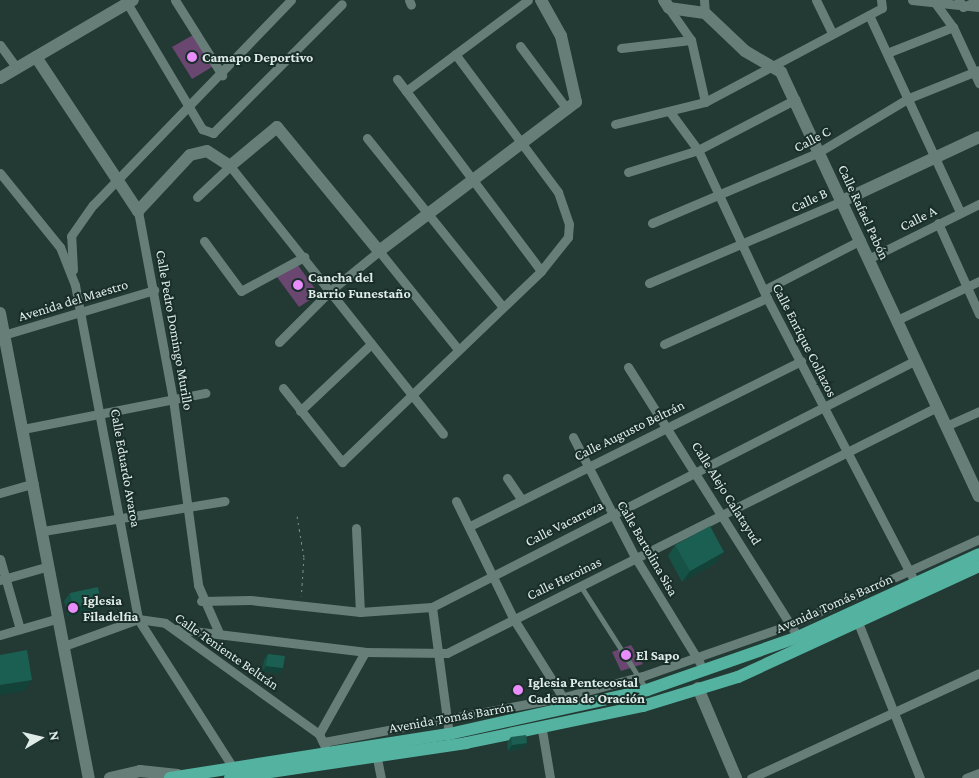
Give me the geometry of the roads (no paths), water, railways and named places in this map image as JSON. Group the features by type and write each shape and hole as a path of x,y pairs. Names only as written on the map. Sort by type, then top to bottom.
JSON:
{"main road":[{"name":"Avenida Tomás Barrón","path":"231,772 323,743 375,751 449,734 570,711 647,690 704,672 798,637 912,578 979,554"},
{"name":"Avenida Tomás Barrón","path":"174,776 231,772 375,751 542,730 738,677 857,620 979,566"}],"street":[{"path":"175,0 222,75"},
{"path":"74,282 71,236 115,181 222,75 291,0"},
{"path":"406,91 528,0"},
{"path":"279,342 330,291 379,251 519,143 576,102 561,36 541,0"},
{"path":"666,4 705,13 704,0"},
{"path":"816,0 832,34"},
{"path":"615,124 705,102 768,65 882,8 881,0"},
{"path":"912,0 979,7"},
{"path":"961,4 979,0"},
{"path":"0,78 130,2 202,129 213,133 342,4"},
{"path":"666,4 691,40 705,102"},
{"path":"936,4 954,27 977,71 979,83"},
{"name":"Calle Rafael Pabón","path":"705,13 768,65 781,72 796,99 979,496"},
{"path":"869,15 935,154 960,212"},
{"path":"887,53 954,27"},
{"path":"621,48 691,40"},
{"path":"0,45 17,68"},
{"path":"520,46 567,108"},
{"path":"283,388 300,412 342,462 457,348 541,271 568,237 570,224 558,192 519,143 455,54"},
{"name":"Calle Pedro Domingo Murillo","path":"36,57 115,181 138,211 173,399 201,601 219,633"},
{"name":"Calle C","path":"652,223 720,198 819,152 909,98 977,71"},
{"path":"397,79 541,271"},
{"path":"628,172 698,150 796,99"},
{"name":"Calle Enrique Collazos","path":"670,112 698,150 745,246 766,294 849,452 912,578"},
{"path":"197,197 271,127 281,128 457,348"},
{"name":"Calle B","path":"649,283 745,246 842,201 935,154 979,137"},
{"path":"367,138 502,306"},
{"path":"138,211 190,155 207,151 230,166 444,434"},
{"name":"Calle Eduardo Avaroa","path":"0,173 3,181 60,247 74,282 83,312 138,619 231,772"},
{"name":"Calle A","path":"870,258 979,204"},
{"path":"938,223 979,314"},
{"path":"664,344 766,294 860,240"},
{"path":"204,241 241,291 304,257"},
{"path":"897,320 979,282"},
{"name":"Avenida del Maestro","path":"2,336 154,290"},
{"path":"0,313 2,336 44,532 58,618 89,778"},
{"path":"300,412 371,344"},
{"name":"Calle Vacarreza","path":"201,601 300,605 360,612 432,608 492,574 698,472 916,360"},
{"name":"Calle Augusto Beltrán","path":"470,526 801,361"},
{"name":"Calle Alejo Calatayud","path":"628,367 698,472 792,624 798,637"},
{"path":"23,429 205,393"},
{"name":"Calle Heroinas","path":"176,629 365,652 436,654 581,586 635,557 937,408"},
{"path":"946,426 979,411"},
{"name":"Calle Bartolina Sisa","path":"573,437 586,467 611,514 635,557 698,658 704,672"},
{"path":"508,478 521,499"},
{"path":"0,493 34,483"},
{"path":"44,532 225,501"},
{"path":"456,501 470,526 513,618 564,697 570,711"},
{"path":"356,528 360,612"},
{"path":"323,743 564,697 643,676 792,624 912,578 979,540"},
{"path":"0,559 3,579 20,629"},
{"path":"3,579 49,566"},
{"path":"432,608 436,654 449,734"},
{"path":"0,635 58,618"},
{"name":"Calle Teniente Beltrán","path":"64,646 138,619 150,618 176,629 323,743"},
{"path":"857,620 891,712 920,778"},
{"path":"323,743 365,652"},
{"path":"751,778 979,673"},
{"path":"698,688 736,778"},
{"path":"542,730 550,778"},
{"path":"375,751 381,778"},
{"path":"110,778 140,771 174,776"},
{"path":"966,778 979,772"}],"lane":[{"path":"581,586 643,676 647,690"}],"place":[{"name":"Camapo Deportivo","path":"192,57"},
{"name":"Cancha del Barrio Funestaño","path":"298,285"},
{"name":"Iglesia Filadelfia","path":"73,608"},
{"name":"El Sapo","path":"626,655"},
{"name":"Iglesia Pentecostal Cadenas de Oración","path":"518,690"}]}
